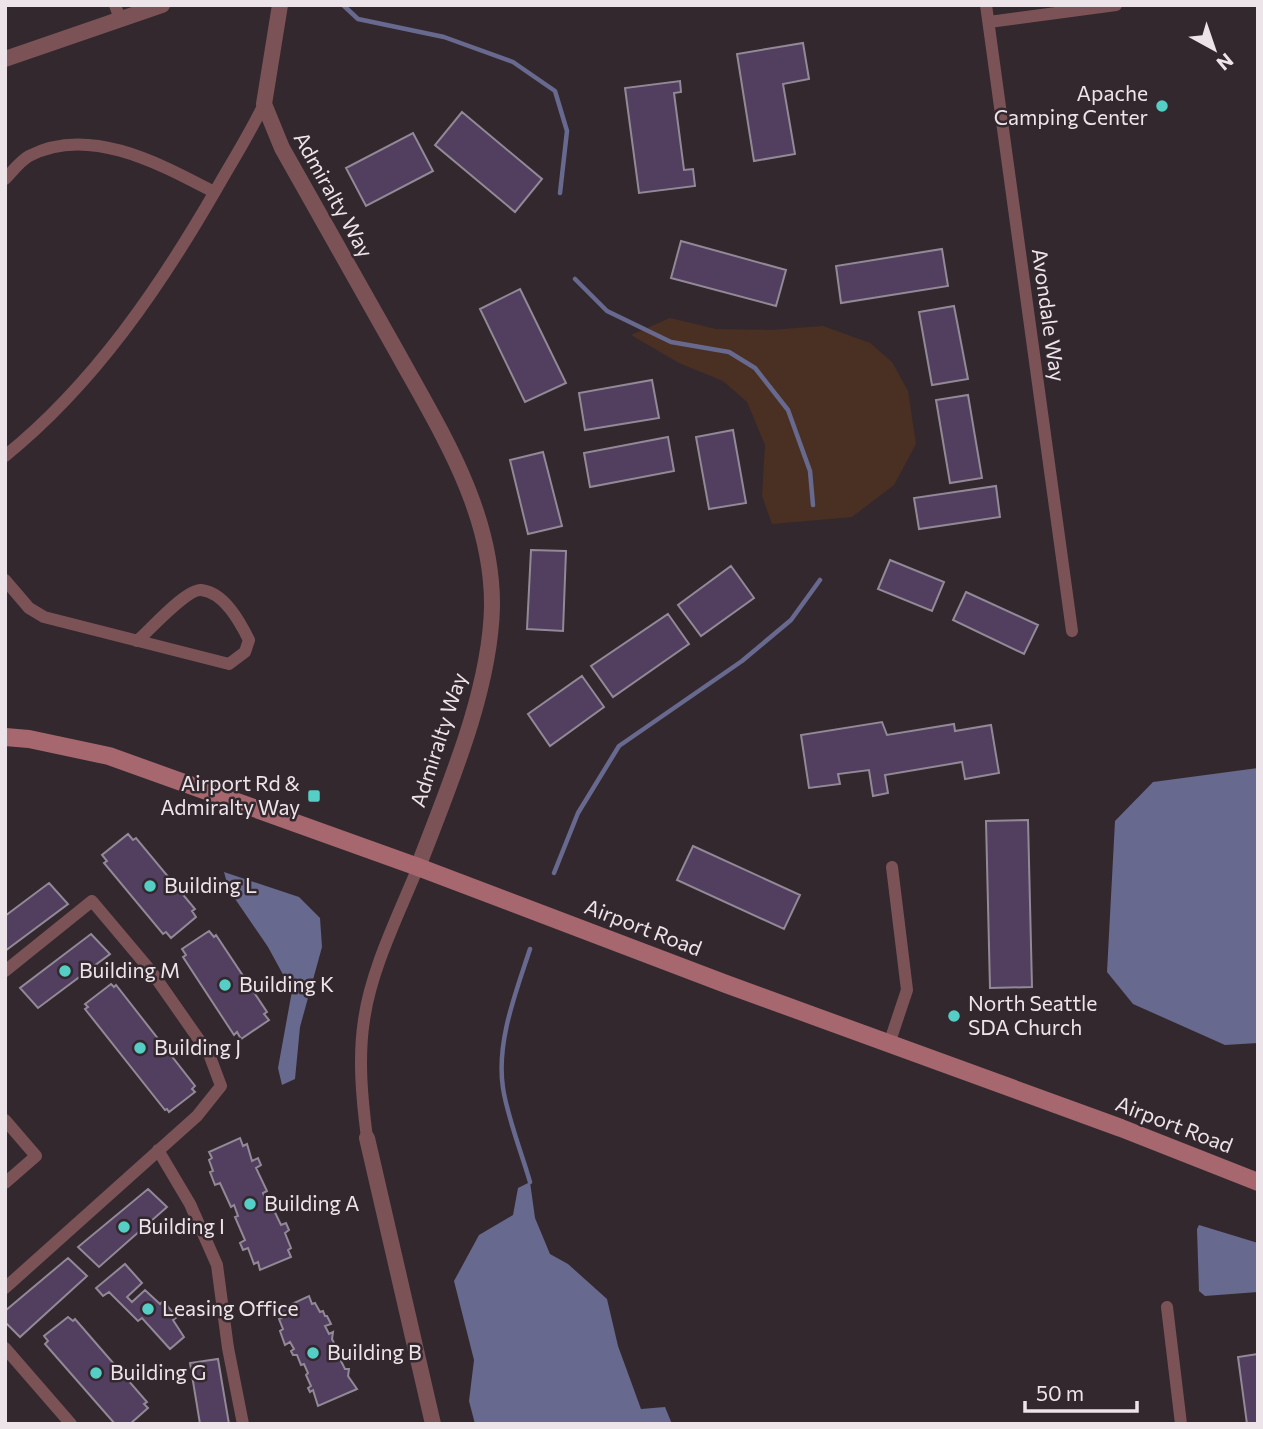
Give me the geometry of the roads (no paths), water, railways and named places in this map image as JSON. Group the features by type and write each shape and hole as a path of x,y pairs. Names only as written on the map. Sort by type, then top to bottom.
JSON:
{"main road":[{"name":"Airport Road","path":"5,737 29,739 109,756 418,867 1121,1128 1258,1182"}],"street":[{"path":"5,59 117,12 162,5"},
{"path":"5,456 24,441 77,388 126,329 187,241 249,135 264,104 280,5"},
{"name":"Avondale Way","path":"986,5 1072,631"},
{"path":"989,22 1116,5"},
{"name":"Admiralty Way","path":"264,104 282,148 455,458 482,528 488,560 492,608 489,645 481,679 454,770 376,973 364,1018 362,1083 367,1138 433,1424"},
{"path":"5,179 27,157 45,150 94,146 121,151 164,166 214,192"},
{"path":"5,580 29,608 44,617 137,641 229,664 246,652 249,640 239,620 216,596 200,590 188,594 137,641"},
{"path":"889,1044 907,990 892,867"},
{"path":"5,971 92,901 151,971 209,1054 221,1086 197,1116 5,1288"},
{"path":"5,1120 36,1157 5,1183"},
{"path":"158,1150 190,1204 217,1265 228,1348 243,1424"},
{"path":"1167,1307 1181,1424"},
{"path":"5,1348 71,1424"}],"water":[{"path":"1258,768 1258,1043 1225,1045 1133,1004 1107,972 1115,821 1153,782"},
{"path":"224,872 299,897 320,918 322,947 300,1027 295,1079 282,1085 278,1068 292,991 268,947 229,890"},
{"path":"530,1182 535,1218 550,1254 568,1264 607,1299 618,1346 641,1409 665,1407 672,1424 475,1424 469,1401 474,1360 454,1281 479,1235 513,1215 518,1188"},
{"path":"1199,1225 1258,1243 1258,1292 1205,1296 1199,1291"}],"waterway":[{"path":"343,5 358,19 444,37 513,62 555,91 567,131 560,193"},
{"path":"575,279 607,311 671,342 729,352 755,368 788,410 810,471 813,505"},
{"path":"554,873 578,813 619,746 742,661 791,620 820,580"},
{"path":"530,949 513,1000 502,1053 503,1088 530,1182"}],"place":[{"name":"Apache Camping Center","path":"1162,106"},
{"name":"Airport Rd & Admiralty Way","path":"314,796"},
{"name":"Building L","path":"150,886"},
{"name":"Building M","path":"65,971"},
{"name":"Building K","path":"225,985"},
{"name":"North Seattle SDA Church","path":"954,1016"},
{"name":"Building J","path":"140,1048"},
{"name":"Building A","path":"250,1204"},
{"name":"Building I","path":"124,1227"},
{"name":"Leasing Office","path":"148,1309"},
{"name":"Building B","path":"313,1353"},
{"name":"Building G","path":"96,1373"}]}
